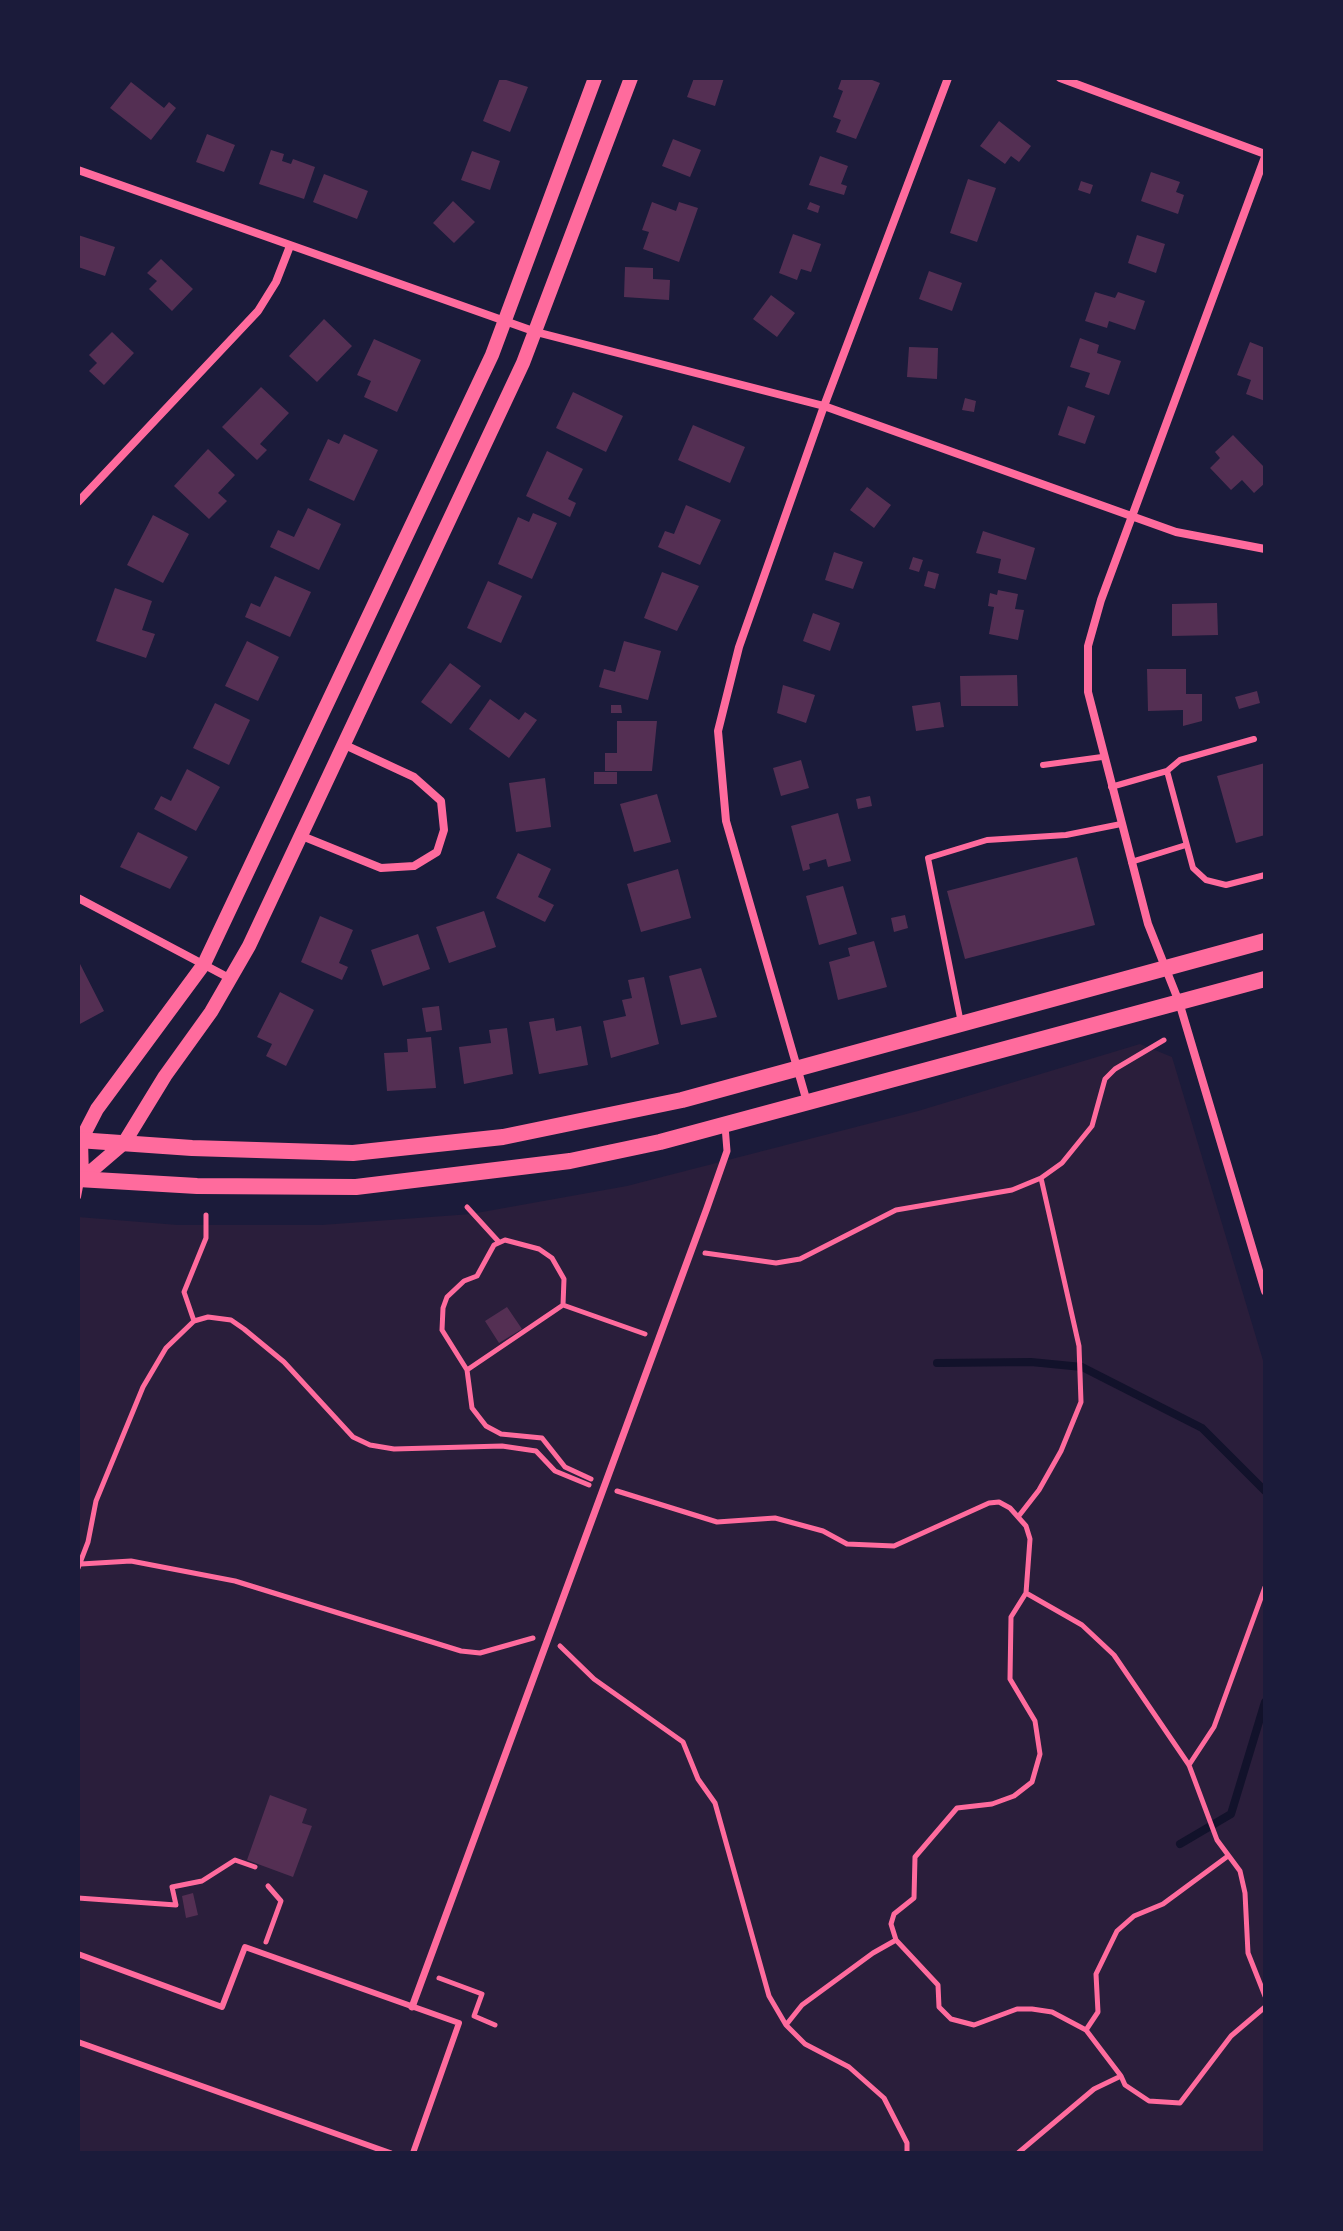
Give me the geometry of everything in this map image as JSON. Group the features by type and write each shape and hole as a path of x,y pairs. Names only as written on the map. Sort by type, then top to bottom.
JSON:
{"main road":[{"path":"79,1140 353,1153 451,1144 595,1121 798,1070 1265,941"},
{"path":"80,1179 244,1187 356,1187 428,1181 570,1161 725,1125 1265,979"}],"street":[{"path":"80,1179 79,1140 97,1109 204,964 506,322 595,78"},
{"path":"80,1179 124,1143 231,979 345,745 536,332 631,78"},
{"path":"807,1103 726,821 718,731 739,647 824,406 948,78"},
{"path":"1060,78 1265,156 1131,514 1088,646 1088,692 1102,757 1148,924 1179,1002 1265,1291"},
{"path":"78,170 536,332 824,406 1176,532 1265,549"},
{"path":"78,502 258,311 276,282 290,246"},
{"path":"302,836 381,868 414,866 437,852 444,830 441,801 414,777 345,745"},
{"path":"78,898 231,979"},
{"path":"412,2007 727,1151 725,1125"}],"lane":[{"path":"1111,787 1167,771 1180,760 1254,739"},
{"path":"1043,765 1102,757"},
{"path":"1167,771 1193,868 1206,880 1226,885 1265,875"},
{"path":"962,1025 928,858 987,840 1066,835 1121,824"},
{"path":"1131,862 1186,845"},
{"path":"78,1197 80,1179"},
{"path":"78,1954 222,2007 245,1947 459,2023 413,2153"},
{"path":"78,2042 390,2153"}],"path":[{"path":"691,1250 776,1263 800,1259 896,1210 1012,1190 1041,1178 1062,1163 1092,1126 1105,1079 1115,1069 1164,1040"},
{"path":"1018,1517 1039,1490 1061,1451 1081,1402 1079,1346 1041,1178"},
{"path":"467,1207 498,1241 539,1249 552,1258 564,1279 563,1305"},
{"path":"194,1321 184,1292 206,1238 206,1215"},
{"path":"498,1241 477,1276 454,1289 443,1308 442,1330 467,1370 472,1408 486,1426 501,1434 542,1438 571,1472 629,1497 717,1522 775,1518 823,1531 847,1544 894,1546 989,1503 999,1502 1026,1526 1030,1539 1026,1593 1011,1617 1010,1679 1035,1721 1040,1754 1032,1782 1014,1796 992,1804 957,1808 915,1857 914,1898 894,1914 891,1924 896,1940 938,1985 939,2007 951,2019 974,2025 1017,2009 1052,2012 1086,2030 1117,2067 1125,2085 1149,2101 1180,2103 1231,2036 1265,2007"},
{"path":"563,1305 659,1339"},
{"path":"467,1370 563,1305"},
{"path":"606,1485 587,1485 555,1471 536,1451 502,1446 394,1449 370,1445 353,1437 284,1362 244,1329 231,1320 208,1317 194,1321 166,1348 143,1387 96,1501 79,1566 131,1561 235,1581 461,1651 480,1653 535,1637 549,1637 594,1679 683,1742 698,1779 715,1803 769,1996 786,2025 805,2044 849,2067 884,2098 907,2143 907,2153"},
{"path":"1189,1765 1214,1727 1265,1587"},
{"path":"1026,1593 1082,1625 1114,1655 1189,1765 1217,1840 1240,1871 1245,1893 1248,1953 1265,1996"},
{"path":"1086,2030 1098,2012 1096,1974 1117,1931 1134,1916 1163,1904 1228,1856"},
{"path":"78,1898 176,1905 172,1887 202,1881 235,1860 255,1867"},
{"path":"268,1886 281,1901 275,1919"},
{"path":"786,2025 802,2005 896,1940"},
{"path":"426,1973 482,1994 474,2016 495,2025"},
{"path":"1018,2153 1094,2089 1121,2076"}],"shaded area":[{"path":"1140,1044 1172,1057 1265,1367 1265,2153 78,2153 78,1217 178,1225 322,1225 471,1214 627,1186 918,1111"}],"building":[{"path":"500,78 528,87 510,132 483,121"},
{"path":"694,78 724,78 715,106 687,97"},
{"path":"842,78 867,78 880,83 856,139 836,132 841,120 833,117 843,91 838,89"},
{"path":"131,82 164,108 169,102 176,108 151,140 110,108"},
{"path":"999,121 1031,146 1019,162 1011,156 1005,164 980,146"},
{"path":"207,134 235,145 224,172 196,162"},
{"path":"673,139 701,150 690,177 662,166"},
{"path":"271,150 284,154 282,161 291,164 293,159 315,167 304,199 259,184"},
{"path":"472,151 500,161 490,190 461,180"},
{"path":"820,156 848,166 841,184 847,186 844,195 809,185"},
{"path":"1151,172 1180,182 1176,192 1184,195 1178,214 1141,201"},
{"path":"324,174 368,191 357,219 313,202"},
{"path":"968,179 996,188 977,242 950,233"},
{"path":"1081,181 1093,185 1090,194 1078,190"},
{"path":"453,201 475,222 454,243 433,223"},
{"path":"652,202 676,211 679,202 698,208 679,262 643,249 649,232 642,230"},
{"path":"810,202 820,206 818,213 807,209"},
{"path":"793,234 821,244 811,272 801,269 797,280 779,273"},
{"path":"78,235 115,247 105,276 78,267"},
{"path":"1137,235 1165,244 1156,273 1128,263"},
{"path":"161,259 193,289 172,311 149,289 157,281 147,273"},
{"path":"625,267 653,268 653,279 670,280 669,300 624,297"},
{"path":"929,271 962,283 952,311 919,299"},
{"path":"1095,292 1115,298 1118,292 1145,301 1135,330 1109,321 1107,328 1085,321"},
{"path":"771,295 795,313 777,337 753,319"},
{"path":"324,319 352,346 317,382 289,356"},
{"path":"112,332 134,353 104,385 89,371 97,363 89,355"},
{"path":"1080,338 1099,345 1097,353 1121,361 1109,395 1085,387 1090,373 1070,367"},
{"path":"374,339 421,360 397,412 364,397 371,381 357,375"},
{"path":"1250,342 1265,348 1265,401 1246,394 1251,380 1237,375"},
{"path":"909,347 938,348 937,379 907,377"},
{"path":"261,387 289,413 260,444 267,450 257,460 222,427"},
{"path":"573,392 623,416 606,452 556,428"},
{"path":"965,398 976,401 974,412 962,410"},
{"path":"1068,406 1095,416 1085,444 1058,435"},
{"path":"693,425 745,447 730,483 678,460"},
{"path":"344,434 378,450 354,501 309,480 328,439 339,444"},
{"path":"1233,435 1265,468 1265,483 1254,493 1242,480 1231,490 1210,468 1220,458 1215,452"},
{"path":"208,449 235,475 218,493 227,501 209,519 174,486"},
{"path":"547,451 583,469 568,499 576,503 570,517 526,496"},
{"path":"867,487 891,505 874,528 850,510"},
{"path":"686,505 721,520 700,565 658,547 665,531 674,534"},
{"path":"308,508 341,524 319,570 270,547 278,530 294,537"},
{"path":"533,513 557,523 532,579 498,564 518,517 529,522"},
{"path":"153,515 189,534 163,583 127,565"},
{"path":"983,531 1035,548 1026,580 998,573 1001,559 976,553"},
{"path":"834,552 863,562 853,589 825,580"},
{"path":"913,557 923,560 919,572 909,569"},
{"path":"928,571 939,574 935,589 924,586"},
{"path":"662,572 699,586 677,631 644,618"},
{"path":"275,576 311,592 290,637 245,617 251,603 260,607"},
{"path":"488,581 522,596 501,643 467,628"},
{"path":"115,588 152,601 142,630 155,634 146,658 96,641"},
{"path":"998,590 1018,594 1015,609 1024,610 1018,640 989,634 994,607 988,606 990,593 997,595"},
{"path":"1217,603 1218,635 1172,636 1172,604"},
{"path":"813,613 840,623 830,651 803,641"},
{"path":"247,641 279,657 258,701 225,686"},
{"path":"624,641 661,651 648,700 599,687 604,669 615,672"},
{"path":"450,663 481,686 451,724 421,702"},
{"path":"1147,669 1186,669 1186,694 1202,694 1202,721 1183,726 1183,710 1148,711"},
{"path":"1017,675 1018,706 961,706 960,676"},
{"path":"783,685 815,695 806,723 777,713"},
{"path":"1257,691 1260,703 1239,709 1235,697"},
{"path":"490,699 519,720 525,712 537,720 509,758 469,729"},
{"path":"940,702 944,727 916,731 912,706"},
{"path":"215,703 250,720 229,765 193,748"},
{"path":"611,705 621,705 622,713 611,713"},
{"path":"617,721 657,721 652,771 605,771 605,753 617,753"},
{"path":"801,760 809,788 781,796 773,768"},
{"path":"1265,763 1265,835 1236,843 1217,776"},
{"path":"187,769 220,787 196,831 154,809 161,796 171,801"},
{"path":"594,772 617,772 617,784 594,784"},
{"path":"545,778 551,827 516,832 509,783"},
{"path":"657,794 671,842 634,852 620,804"},
{"path":"870,796 872,806 858,809 856,799"},
{"path":"838,813 851,861 828,867 826,859 809,864 810,869 803,871 791,826"},
{"path":"138,832 188,857 170,889 120,867"},
{"path":"518,853 551,869 538,897 554,905 545,922 496,898"},
{"path":"1077,857 1095,925 965,959 947,891"},
{"path":"678,869 691,918 641,932 627,884"},
{"path":"843,886 857,934 819,945 806,896"},
{"path":"484,911 496,947 449,963 436,927"},
{"path":"905,915 908,928 894,932 891,918"},
{"path":"320,916 353,930 339,963 348,967 342,980 301,962"},
{"path":"418,934 430,969 383,986 371,950"},
{"path":"874,941 887,987 838,1000 829,962 850,956 848,948"},
{"path":"78,960 104,1011 78,1025"},
{"path":"701,968 717,1017 681,1025 669,976"},
{"path":"644,977 659,1044 611,1058 603,1021 626,1016 622,1000 632,998 628,980"},
{"path":"280,992 314,1010 286,1066 266,1056 272,1044 257,1037"},
{"path":"439,1006 442,1030 426,1032 422,1008"},
{"path":"554,1018 556,1031 581,1026 588,1065 539,1074 529,1022"},
{"path":"507,1028 513,1074 464,1084 459,1047 491,1043 489,1030"},
{"path":"431,1037 436,1088 387,1091 384,1053 408,1052 407,1039"},
{"path":"507,1307 522,1329 499,1343 485,1321"},
{"path":"270,1795 307,1809 302,1823 312,1826 293,1877 247,1860"},
{"path":"193,1893 198,1915 186,1918 182,1896"}],"waterway":[{"path":"937,1363 1031,1362 1082,1367 1202,1428 1265,1491"},
{"path":"1180,1844 1231,1814 1265,1702"}]}
